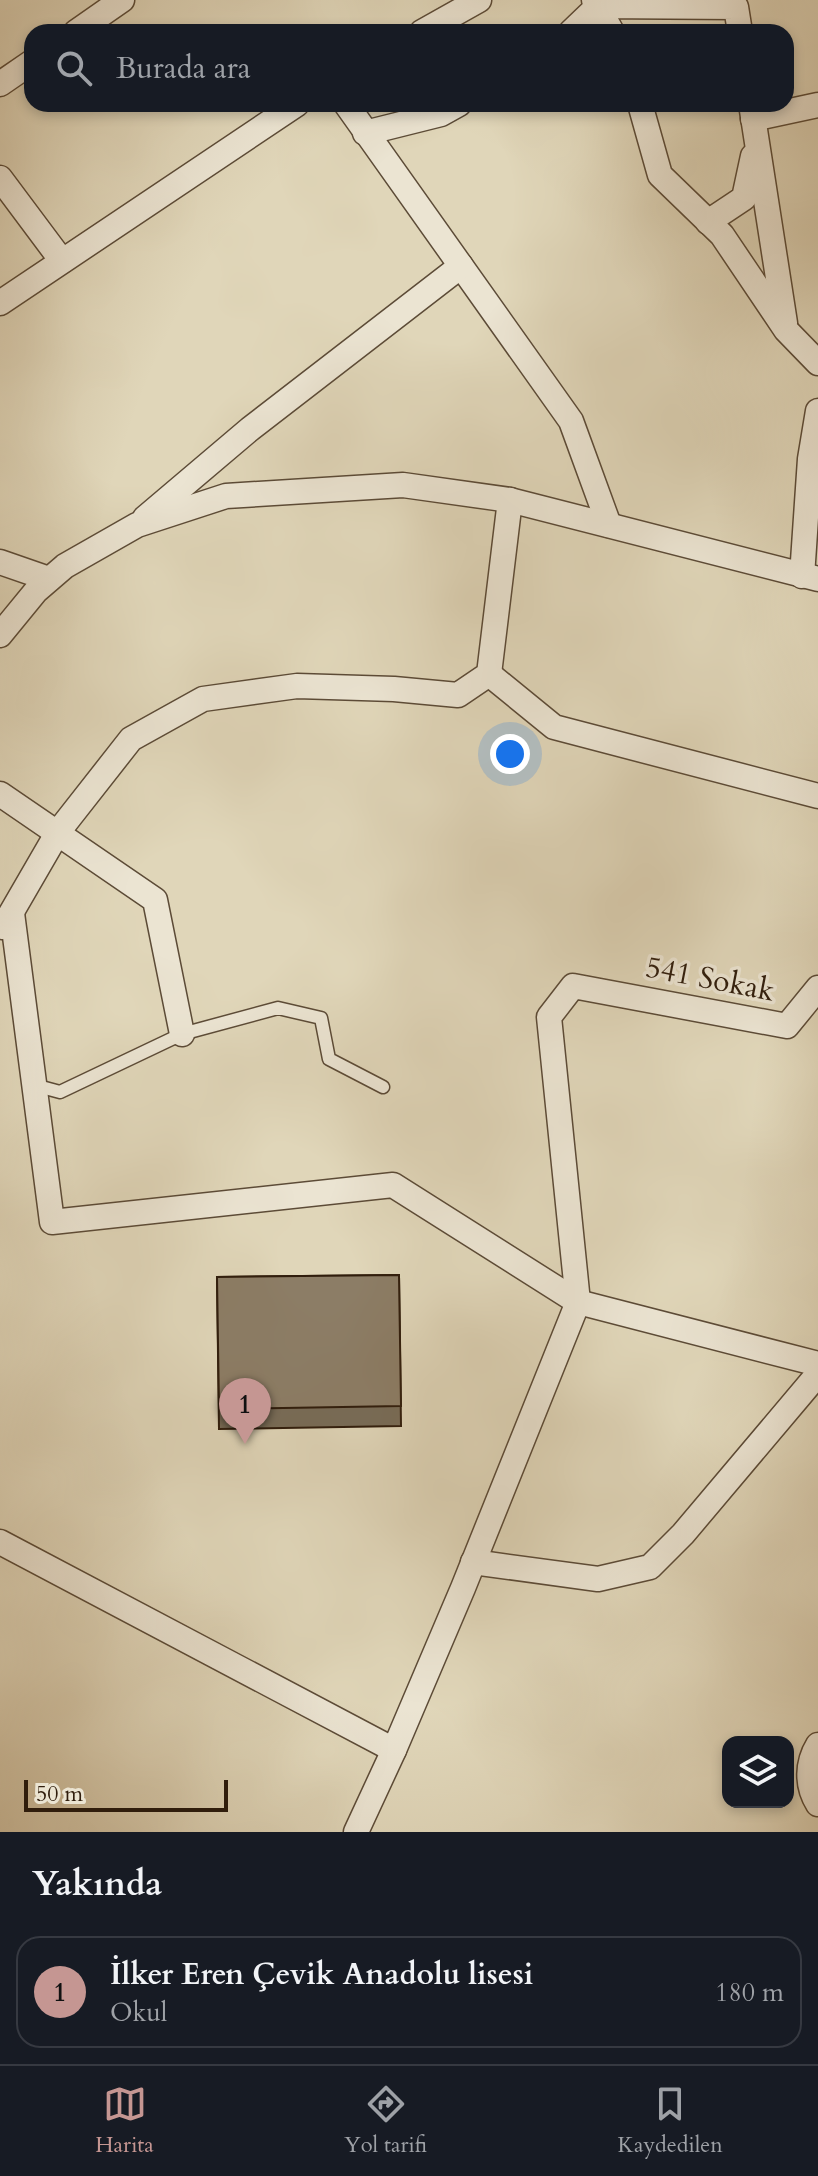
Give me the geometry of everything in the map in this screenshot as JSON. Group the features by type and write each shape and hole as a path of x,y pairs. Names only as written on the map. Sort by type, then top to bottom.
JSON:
{"street":[{"path":"88,24 122,0"},
{"path":"436,24 479,0"},
{"path":"578,24 596,3"},
{"path":"596,3 608,24"},
{"path":"596,3 736,7 739,24"},
{"path":"0,84 24,68"},
{"path":"794,111 818,105"},
{"path":"0,303 285,112"},
{"path":"351,112 571,421 609,525"},
{"path":"365,133 445,112"},
{"path":"642,112 660,175 722,235 786,330 818,363"},
{"path":"753,120 788,112"},
{"path":"708,222 744,198 753,120"},
{"path":"753,120 786,330"},
{"path":"0,178 62,261"},
{"path":"0,635 49,579 65,566 137,525 250,429 461,266"},
{"path":"137,525 226,496 403,485 510,500 810,578 810,459 818,411"},
{"path":"510,500 489,674 458,695 394,689 297,686 203,699 131,739 58,832 6,923 34,1085 52,1222 393,1185 578,1302 818,1364"},
{"path":"0,562 49,579"},
{"path":"489,674 554,727 818,796"},
{"path":"0,794 155,900 182,1034"},
{"name":"541 Sokak","path":"578,1302 549,1017 573,986 787,1026 818,988"},
{"path":"356,1832 473,1562 578,1302"},
{"path":"473,1562 598,1579 650,1567 683,1534 818,1374"},
{"path":"0,1542 394,1750"},
{"path":"818,1745 810,1758 810,1791 818,1804"}],"lane":[{"path":"34,1085 60,1092 182,1034 278,1008 321,1018 329,1059 383,1087"}],"building":[{"path":"399,1275 401,1406 219,1409 217,1277"}],"place":[{"name":"İlker Eren Çevik Anadolu lisesi","path":"245,1444"}]}
